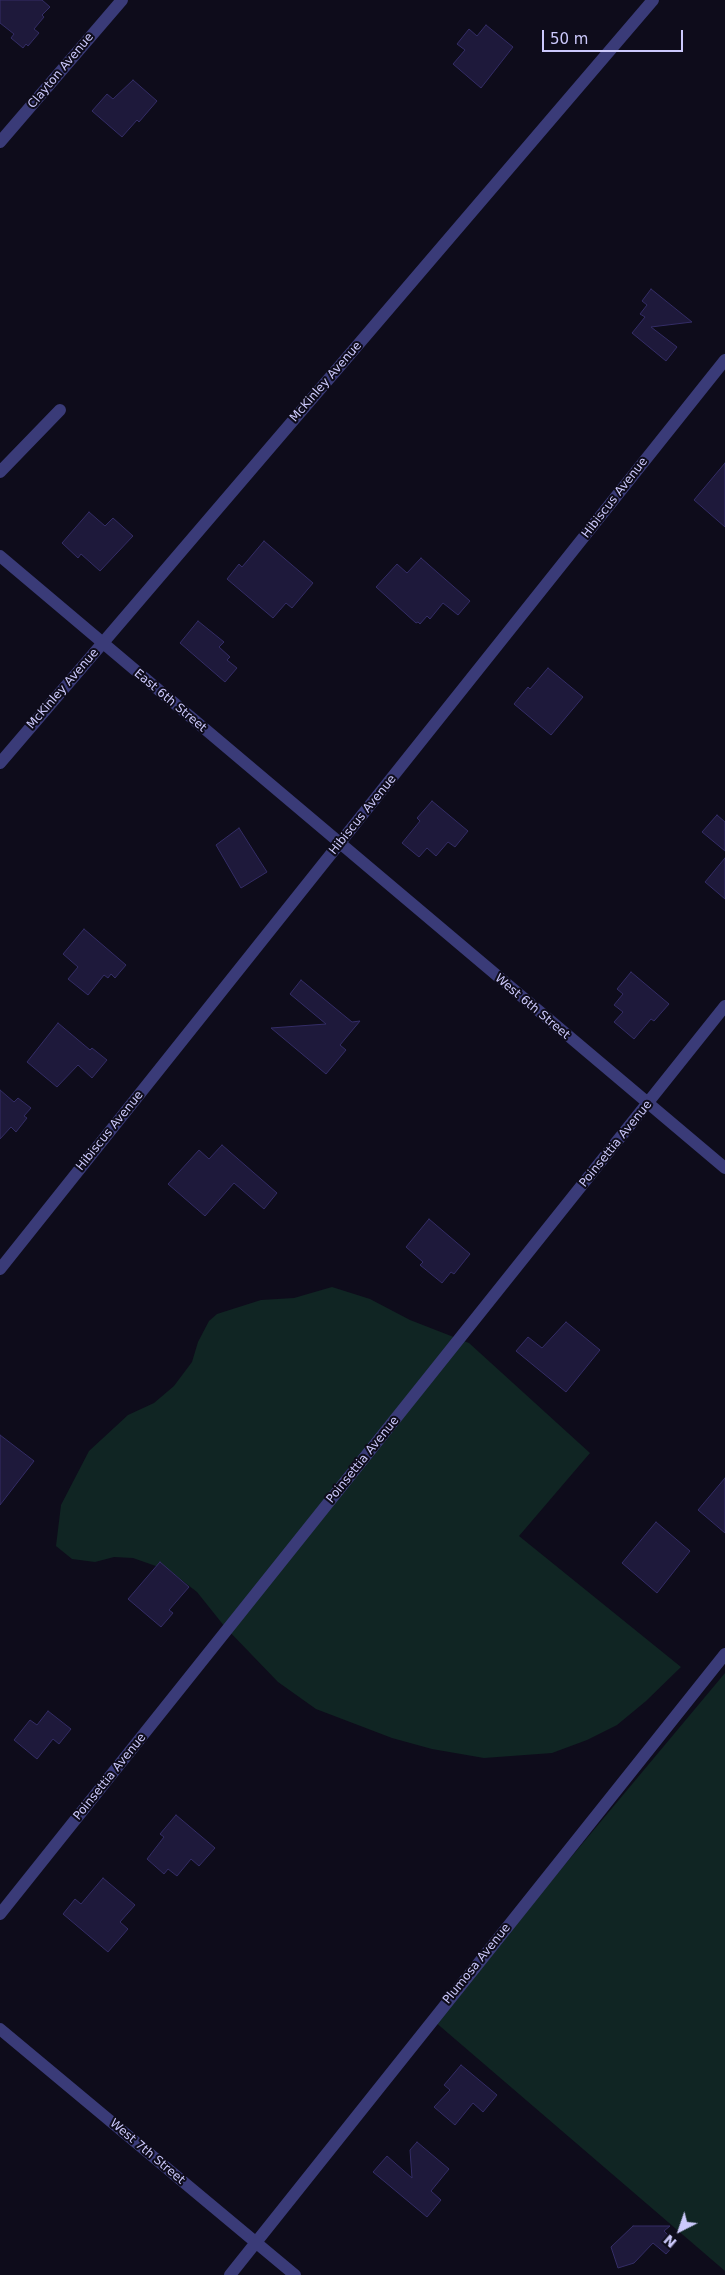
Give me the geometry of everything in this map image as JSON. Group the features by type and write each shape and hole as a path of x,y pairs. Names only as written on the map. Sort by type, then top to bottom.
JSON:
{"street":[{"name":"Clayton Avenue","path":"0,142 122,0"},
{"name":"McKinley Avenue","path":"0,763 653,0"},
{"name":"Hibiscus Avenue","path":"0,1269 725,360"},
{"path":"0,472 60,410"},
{"name":"East 6th Street","path":"0,556 340,845"},
{"name":"West 6th Street","path":"340,845 725,1168"},
{"name":"Poinsettia Avenue","path":"0,1914 725,1006"},
{"name":"Plumosa Avenue","path":"230,2275 725,1654"},
{"name":"West 7th Street","path":"0,2029 295,2275"}],"green space":[{"path":"332,1287 370,1299 410,1320 469,1343 590,1453 519,1536 681,1667 646,1701 617,1725 587,1740 552,1753 484,1758 432,1749 392,1738 316,1709 278,1682 225,1627 197,1592 170,1571 133,1558 114,1557 95,1562 72,1559 56,1546 61,1505 89,1451 128,1415 154,1403 174,1386 192,1362 198,1342 209,1321 217,1314 261,1300 294,1298"},
{"path":"725,1673 725,2271 434,2021"}],"building":[{"path":"0,0 42,0 50,7 42,15 44,17 34,29 39,33 28,46 26,44 23,48 11,38 14,34 0,23"},
{"path":"486,25 513,47 481,88 453,64 465,50 457,44 469,29 477,36"},
{"path":"133,80 157,101 139,122 137,120 122,137 92,111 107,94 113,99"},
{"path":"651,289 692,322 651,327 677,347 666,361 632,333 645,317 640,314 647,305 642,301"},
{"path":"725,463 725,527 694,500"},
{"path":"89,512 105,526 113,518 133,536 100,571 81,554 78,558 62,543"},
{"path":"264,541 313,583 292,608 286,603 273,618 227,579 239,564 242,567"},
{"path":"421,558 470,601 458,615 443,603 430,619 427,616 420,624 416,623 376,587 397,564 407,573"},
{"path":"198,621 224,642 219,647 230,657 227,660 237,668 225,682 180,643"},
{"path":"548,668 583,697 551,735 514,704"},
{"path":"432,801 468,831 455,847 448,842 436,856 427,848 419,857 402,843 420,821 417,818"},
{"path":"717,815 725,822 725,851 702,832"},
{"path":"239,828 267,872 241,888 216,845"},
{"path":"725,858 725,899 705,882"},
{"path":"84,929 126,965 115,978 111,974 108,978 104,975 88,995 68,979 78,967 63,954"},
{"path":"631,972 669,1004 654,1021 651,1019 634,1039 614,1022 623,1012 614,1005 623,994 617,989"},
{"path":"301,980 352,1022 360,1021 340,1045 346,1050 326,1074 271,1028 326,1024 290,994"},
{"path":"58,1023 90,1050 92,1048 107,1060 92,1078 78,1065 57,1087 27,1062"},
{"path":"0,1090 14,1102 18,1098 31,1108 24,1116 27,1118 16,1132 11,1127 0,1139"},
{"path":"222,1145 277,1193 264,1209 234,1183 205,1216 168,1184 199,1150 209,1159"},
{"path":"429,1219 470,1254 454,1274 451,1272 442,1283 420,1265 423,1262 406,1247"},
{"path":"566,1322 600,1350 566,1392 516,1351 528,1337 542,1348"},
{"path":"0,1435 34,1461 0,1505"},
{"path":"725,1478 725,1533 698,1510"},
{"path":"656,1522 690,1551 657,1593 622,1563"},
{"path":"160,1562 189,1587 169,1610 173,1613 161,1627 128,1599"},
{"path":"48,1711 71,1729 59,1744 53,1739 37,1759 14,1740 30,1720 37,1725"},
{"path":"176,1815 215,1848 199,1866 191,1859 177,1876 168,1869 164,1874 147,1859 164,1837 160,1834"},
{"path":"103,1878 135,1905 120,1922 128,1929 108,1952 63,1914 75,1899 81,1904"},
{"path":"461,2065 497,2095 483,2112 473,2103 455,2125 434,2107 450,2090 444,2085"},
{"path":"417,2142 449,2169 431,2191 441,2200 427,2217 373,2172 387,2156 412,2178 410,2150"},
{"path":"633,2226 670,2226 664,2231 676,2243 666,2254 653,2243 634,2263 618,2268 611,2247"}]}
